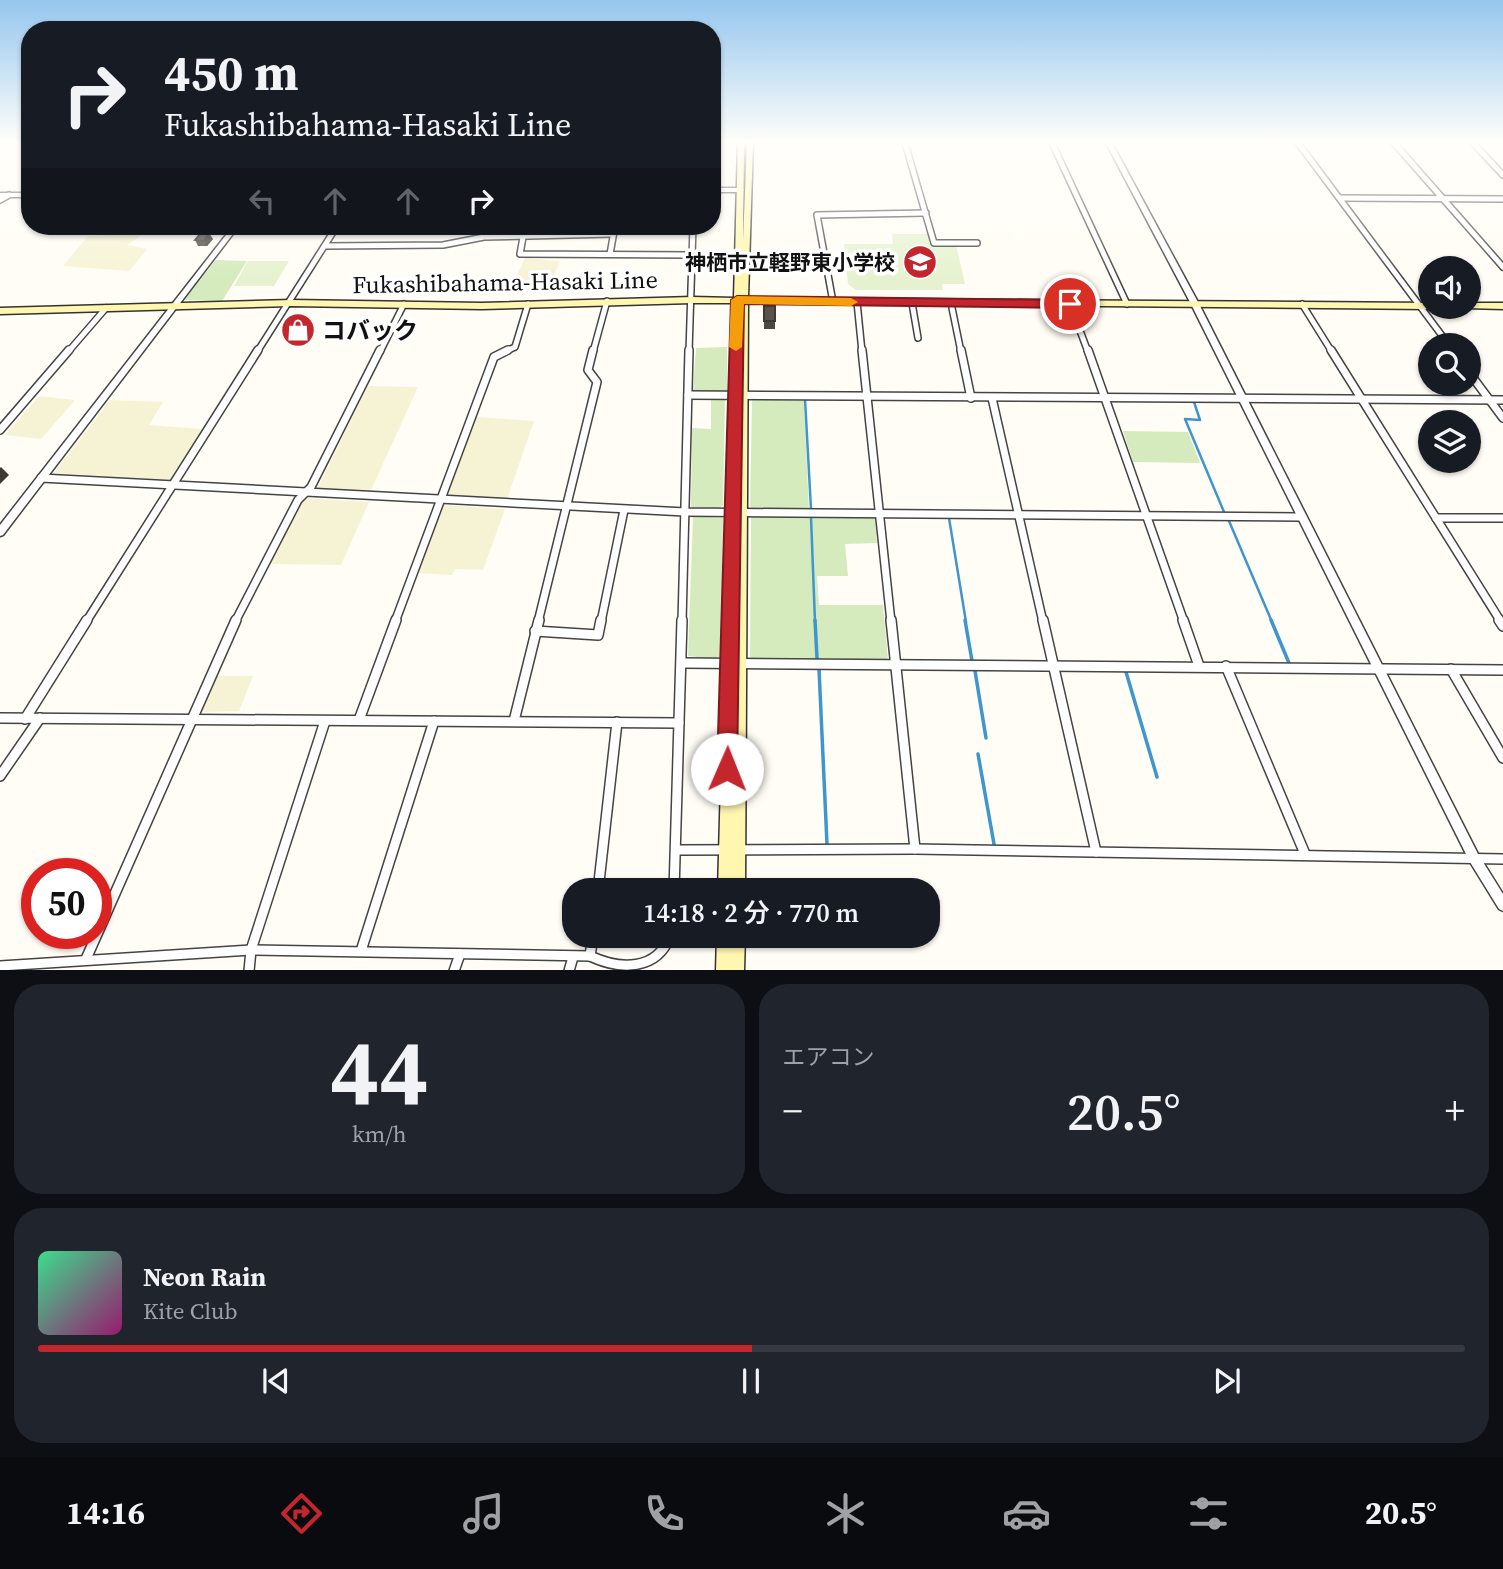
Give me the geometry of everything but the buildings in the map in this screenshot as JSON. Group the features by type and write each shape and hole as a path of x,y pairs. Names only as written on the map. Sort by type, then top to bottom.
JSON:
{"main road":[{"path":"725,878 734,663 741,300 747,188"},
{"path":"741,190 741,300"},
{"name":"Fukashibahama-Hasaki Line","path":"0,311 291,303 528,304 692,300 1418,306"},
{"path":"1481,306 1503,306"},
{"path":"734,663 738,878"},
{"path":"723,970 724,948"},
{"path":"737,970 738,948"}],"street":[{"path":"919,188 934,243 977,243"},
{"path":"1073,188 1127,304"},
{"path":"1133,188 1195,304 1474,858 1503,905"},
{"path":"1333,188 1418,297"},
{"path":"1435,188 1503,267"},
{"path":"721,190 741,190"},
{"path":"0,198 21,195"},
{"path":"1340,198 1503,199"},
{"path":"833,302 817,215 926,213"},
{"path":"0,532 229,235"},
{"path":"25,719 332,235"},
{"path":"326,246 443,245 484,237 568,235"},
{"path":"610,254 613,235"},
{"path":"675,878 683,663 692,235"},
{"path":"523,236 520,254 691,254"},
{"path":"514,721 564,508 597,383 589,370 607,301"},
{"path":"858,302 915,849"},
{"path":"912,303 918,338"},
{"path":"951,303 971,398"},
{"path":"86,959 246,599 298,500 311,487 404,304"},
{"path":"359,720 494,357 515,347 528,304"},
{"path":"1070,304 1106,398 1199,666"},
{"path":"1302,304 1503,626"},
{"path":"0,430 106,308"},
{"path":"1481,389 1503,418"},
{"path":"688,395 1503,400"},
{"path":"992,398 1096,852"},
{"path":"41,478 564,508 737,514 1146,514 1301,517"},
{"path":"535,631 598,635 624,510"},
{"path":"1436,518 1503,518"},
{"path":"683,663 1503,670"},
{"path":"1226,666 1305,854"},
{"path":"1451,669 1503,758"},
{"path":"0,718 679,723"},
{"path":"0,776 40,718"},
{"path":"249,970 251,950 325,720"},
{"path":"361,951 434,721"},
{"path":"599,878 617,722"},
{"path":"676,850 915,849 1503,859"},
{"path":"590,956 591,948"},
{"path":"0,966 21,968 86,959 251,950 590,956 607,966 655,961 667,948"},
{"path":"454,970 460,954"},
{"path":"569,970 573,957"}],"shaded area":[{"path":"142,235 127,245 147,249 129,271 63,266 88,236"},
{"path":"525,258 560,261 552,280 545,287 534,292 510,290"},
{"path":"368,386 418,387 370,492 317,489"},
{"path":"39,396 75,400 41,439 5,435"},
{"path":"110,400 163,402 149,425 202,429 170,480 54,473"},
{"path":"476,417 534,421 507,499 447,496"},
{"path":"303,498 369,502 341,565 269,564"},
{"path":"444,505 505,509 483,570 455,569 452,575 418,573"},
{"path":"217,676 253,676 239,711 201,712"}],"green space":[{"path":"892,234 930,234 932,245 956,245 965,284 942,284 943,290 856,290 848,284 844,244 893,244"},
{"path":"216,260 247,261 222,301 184,300"},
{"path":"248,261 289,261 274,286 234,286"},
{"path":"727,347 727,392 693,392 696,348"},
{"path":"711,399 725,399 723,505 719,508 691,507 692,428 711,429"},
{"path":"752,399 804,401 809,511 750,509"},
{"path":"1123,431 1188,432 1200,463 1133,462"},
{"path":"693,516 723,518 721,655 715,659 688,656"},
{"path":"751,517 875,517 877,543 845,544 848,576 817,576 819,605 883,605 888,660 750,660"}],"waterway":[{"path":"805,399 811,509"},
{"path":"1194,402 1200,420 1185,419 1224,512"},
{"path":"811,517 815,622"},
{"path":"949,518 966,622"},
{"path":"1229,521 1272,622"},
{"path":"815,620 817,658"},
{"path":"965,620 972,661"},
{"path":"1271,620 1289,663"},
{"path":"819,669 827,844"},
{"path":"975,671 986,738"},
{"path":"1126,672 1157,777"},
{"path":"978,754 994,844"}],"slow traffic":[{"path":"736,347 737,300 851,302"}],"place":[{"name":"神栖市立軽野東小学校","path":"920,262"},
{"name":"コバック","path":"298,330"}],"route":[{"path":"727,769 737,300 1070,304"}]}
